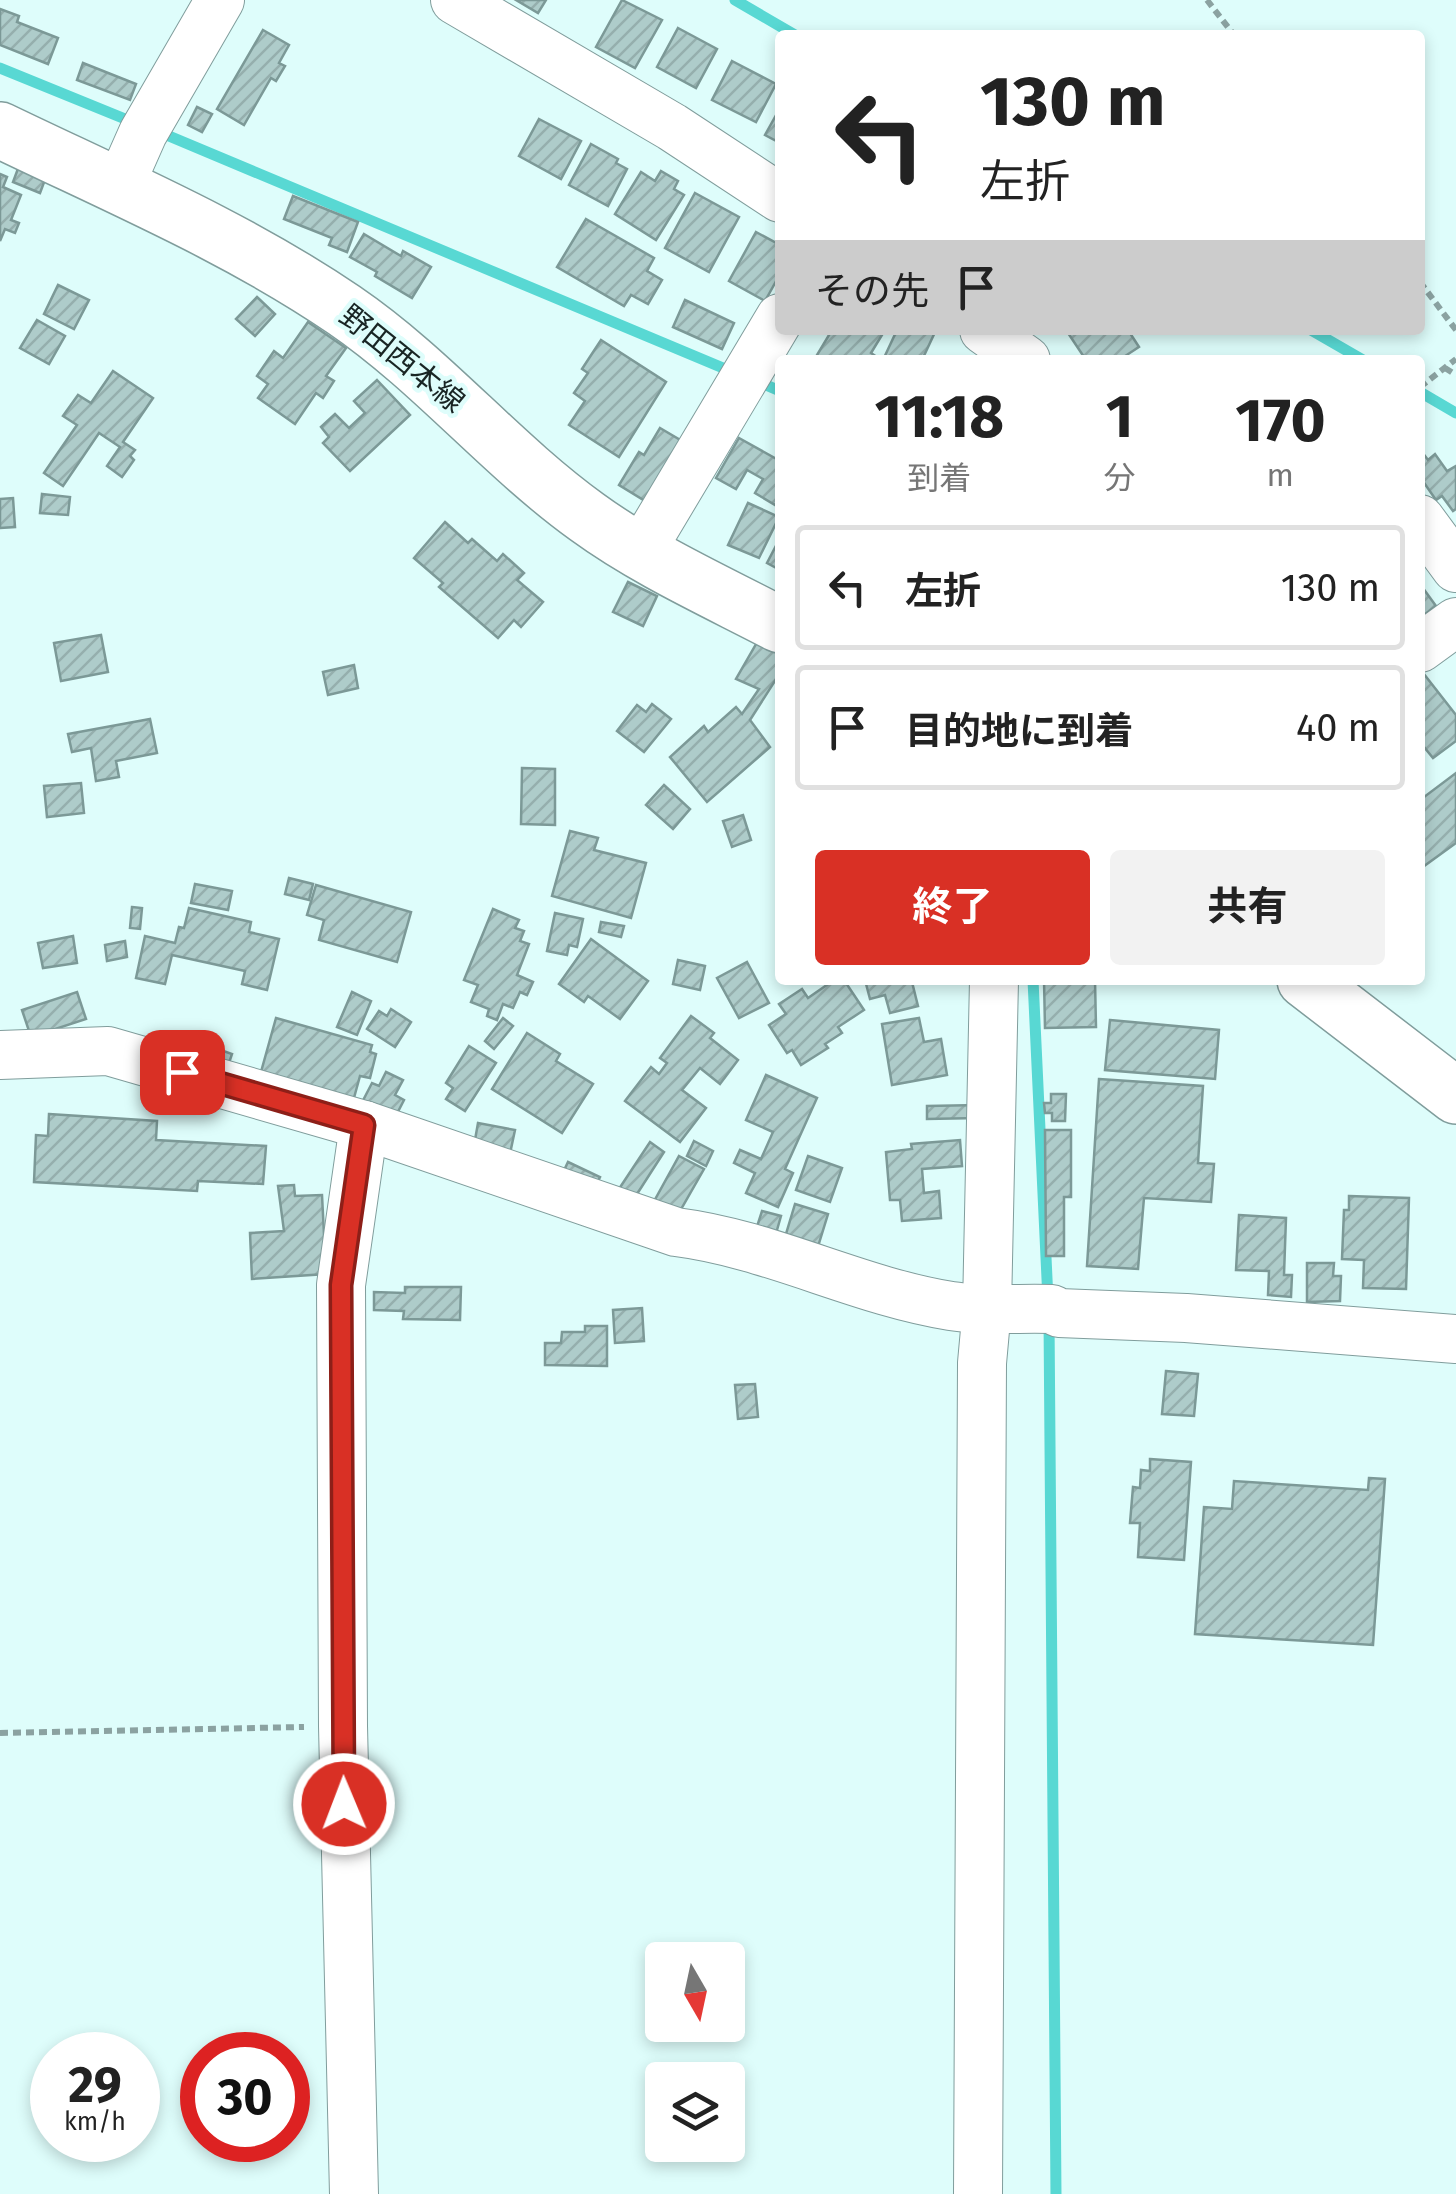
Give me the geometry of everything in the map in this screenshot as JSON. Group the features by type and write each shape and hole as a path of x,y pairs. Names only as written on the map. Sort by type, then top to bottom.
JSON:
{"main road":[{"name":"野田西本線","path":"0,130 120,185 287,272 348,312 426,374 586,516 641,551 775,622"},
{"path":"1312,985 1456,1096"}],"street":[{"path":"120,185 146,128 220,0"},
{"path":"455,0 672,126 775,195"},
{"path":"641,551 775,327"},
{"path":"991,335 1019,355"},
{"path":"1425,526 1456,568"},
{"path":"1425,644 1456,622"},
{"path":"978,2194 982,1363 987,1308 994,985"},
{"path":"0,1054 108,1051 364,1125 676,1232 721,1238 861,1284 934,1302 987,1308 1052,1308 1059,1314 1186,1318 1456,1339"},
{"path":"354,2194 342,1726 341,1285 364,1125"}],"path":[{"path":"1208,0 1230,30"},
{"path":"1425,289 1456,330"},
{"path":"1425,383 1456,359"},
{"path":"1444,368 1456,375"},
{"path":"0,1732 342,1726"}],"building":[{"path":"516,0 546,0 538,13"},
{"path":"622,0 662,20 635,68 596,47"},
{"path":"0,9 19,16 17,22 58,38 48,64 0,45"},
{"path":"678,28 717,49 696,88 657,67"},
{"path":"263,30 289,45 279,63 285,66 276,81 271,78 244,125 217,109"},
{"path":"732,61 775,83 756,122 712,100"},
{"path":"83,63 136,84 130,100 77,80"},
{"path":"197,107 212,114 202,132 188,125"},
{"path":"775,117 775,140 765,135"},
{"path":"539,119 581,141 561,179 519,156"},
{"path":"591,144 618,159 616,163 627,169 608,206 569,185"},
{"path":"19,166 46,177 40,193 13,182"},
{"path":"661,171 678,181 674,189 684,195 656,240 615,214 641,172 655,181"},
{"path":"0,174 7,177 3,187 21,195 11,220 19,223 15,233 5,229 0,241"},
{"path":"695,193 739,217 709,272 665,248"},
{"path":"293,196 358,222 347,252 329,245 332,238 284,219"},
{"path":"586,219 654,258 647,271 662,280 648,304 631,295 624,306 557,267"},
{"path":"756,232 775,242 775,283 765,301 729,281"},
{"path":"364,234 401,256 403,251 431,267 412,298 350,257"},
{"path":"58,285 89,300 74,329 44,314"},
{"path":"257,297 275,314 255,336 236,319"},
{"path":"685,300 734,323 722,349 673,327"},
{"path":"37,320 65,336 49,364 20,348"},
{"path":"308,322 346,348 326,376 334,381 323,398 316,393 295,424 258,398 268,384 257,376 274,351 283,358"},
{"path":"829,335 882,335 871,353 874,355 817,355"},
{"path":"895,335 934,335 924,355 885,355"},
{"path":"1069,335 1131,335 1139,347 1127,355 1083,355"},
{"path":"601,340 666,382 619,457 569,425 585,401 574,393 588,373 582,369"},
{"path":"113,371 153,398 123,442 135,450 130,456 134,460 122,477 107,466 120,447 99,433 63,486 44,473 77,425 63,416 78,395 91,403"},
{"path":"377,380 410,415 350,471 323,443 329,437 321,427 335,414 349,428 365,413 354,401"},
{"path":"660,428 687,444 650,504 619,485 639,452 644,455"},
{"path":"739,438 775,458 775,505 755,493 763,479 747,470 736,489 716,478"},
{"path":"1435,454 1447,471 1456,466 1456,509 1453,511 1442,496 1436,500 1425,484 1425,456 1428,460"},
{"path":"42,494 70,497 68,515 40,513"},
{"path":"13,498 15,527 0,528 0,499"},
{"path":"748,503 775,515 775,525 759,558 728,545"},
{"path":"445,522 468,543 472,539 497,561 503,554 524,573 517,580 543,602 521,627 514,620 498,638 439,587 443,583 414,558"},
{"path":"775,548 775,567 767,563"},
{"path":"628,582 657,596 643,626 613,612"},
{"path":"1425,591 1436,606 1425,614"},
{"path":"101,635 108,672 61,681 54,643"},
{"path":"759,639 775,649 775,681 750,720 770,747 707,802 670,757 704,726 708,732 736,707 742,714 759,689 736,679"},
{"path":"354,665 358,688 328,695 323,672"},
{"path":"1425,675 1456,715 1456,741 1433,758 1425,748"},
{"path":"652,704 671,719 644,752 617,731 637,705 646,712"},
{"path":"150,719 157,753 116,761 119,777 96,781 91,748 72,752 68,734"},
{"path":"522,768 555,769 555,825 521,824"},
{"path":"1456,773 1456,843 1425,865 1425,796"},
{"path":"81,783 84,813 47,817 44,786"},
{"path":"664,785 690,809 673,829 646,805"},
{"path":"743,815 751,840 732,847 723,821"},
{"path":"570,831 598,838 594,850 646,863 631,918 552,896"},
{"path":"289,878 313,884 309,900 285,894"},
{"path":"195,884 232,891 228,910 191,903"},
{"path":"316,885 411,912 397,962 319,940 324,920 307,915"},
{"path":"132,907 142,908 140,929 130,928"},
{"path":"189,908 251,922 249,932 279,939 267,990 242,984 245,971 172,955 165,984 136,978 145,936 175,943"},
{"path":"493,909 519,920 515,928 524,931 520,941 529,944 517,975 533,982 527,995 520,992 513,1008 503,1004 497,1020 487,1016 489,1009 471,1002 478,985 464,980"},
{"path":"555,913 583,919 577,947 569,945 567,955 547,951"},
{"path":"601,922 624,926 621,937 599,932"},
{"path":"73,936 77,963 43,968 38,943"},
{"path":"591,939 648,981 620,1019 588,996 584,1002 559,984"},
{"path":"125,941 127,957 107,961 105,945"},
{"path":"678,960 705,966 700,990 673,984"},
{"path":"747,962 769,1003 739,1018 717,978"},
{"path":"827,985 847,985 864,1010 838,1027 842,1033 825,1044 828,1048 801,1065 792,1050 787,1053 769,1025 786,1014 779,1004 802,989 808,998"},
{"path":"866,985 913,985 918,1006 890,1013 885,995 870,999"},
{"path":"1044,985 1095,985 1096,1027 1045,1028"},
{"path":"77,992 86,1019 31,1037 22,1010"},
{"path":"352,992 371,1001 357,1035 337,1027"},
{"path":"391,1009 411,1022 395,1047 367,1029 379,1011 387,1016"},
{"path":"691,1016 714,1033 710,1038 738,1060 720,1084 700,1068 682,1090 706,1108 680,1142 625,1101 651,1067 659,1074 667,1063 660,1058"},
{"path":"276,1018 372,1045 370,1052 376,1054 370,1078 360,1076 349,1116 256,1090"},
{"path":"503,1018 513,1026 494,1049 485,1041"},
{"path":"919,1018 924,1042 941,1039 947,1075 892,1085 882,1024"},
{"path":"1110,1020 1219,1030 1215,1079 1105,1070"},
{"path":"527,1033 560,1054 556,1061 593,1084 562,1133 492,1089"},
{"path":"195,1041 232,1054 223,1081 186,1069"},
{"path":"469,1046 496,1063 465,1111 446,1099 453,1088 446,1083"},
{"path":"386,1072 403,1080 395,1095 404,1100 387,1133 355,1116 372,1083 379,1086"},
{"path":"766,1075 817,1098 785,1169 793,1173 778,1207 746,1193 755,1173 734,1163 740,1150 761,1159 773,1132 746,1120"},
{"path":"1099,1079 1203,1086 1198,1163 1214,1164 1211,1202 1144,1198 1138,1269 1087,1266"},
{"path":"1051,1094 1066,1094 1065,1121 1052,1121 1052,1113 1045,1113 1044,1103 1051,1103"},
{"path":"979,1105 979,1118 927,1119 927,1106"},
{"path":"49,1114 157,1121 156,1140 266,1146 263,1184 198,1181 197,1191 34,1182 36,1135 48,1136"},
{"path":"478,1123 515,1130 508,1163 472,1157"},
{"path":"1045,1130 1071,1130 1071,1197 1064,1197 1064,1256 1046,1256"},
{"path":"960,1140 962,1166 922,1169 924,1193 939,1191 941,1218 902,1221 900,1200 890,1200 886,1152 912,1149 911,1144"},
{"path":"694,1141 713,1151 706,1166 687,1156"},
{"path":"650,1142 664,1152 630,1205 615,1195"},
{"path":"679,1156 704,1169 676,1218 652,1205"},
{"path":"808,1156 842,1168 830,1202 796,1190"},
{"path":"568,1162 600,1177 592,1194 560,1179"},
{"path":"294,1185 295,1196 322,1195 326,1274 252,1279 250,1233 284,1231 278,1186"},
{"path":"1349,1196 1409,1198 1406,1289 1363,1288 1364,1260 1342,1259 1344,1210 1349,1210"},
{"path":"795,1204 828,1214 816,1253 783,1244"},
{"path":"762,1211 781,1216 773,1244 753,1239"},
{"path":"1239,1215 1286,1218 1284,1275 1292,1275 1291,1297 1268,1295 1269,1271 1236,1270"},
{"path":"1307,1263 1334,1263 1333,1276 1341,1276 1340,1301 1307,1302"},
{"path":"405,1287 461,1287 460,1320 403,1319 404,1311 374,1310 374,1292 405,1293"},
{"path":"642,1308 644,1341 615,1343 613,1310"},
{"path":"585,1326 607,1326 607,1366 545,1365 545,1343 561,1343 562,1332 585,1332"},
{"path":"1166,1371 1198,1374 1194,1416 1162,1414"},
{"path":"755,1384 758,1417 738,1419 735,1385"},
{"path":"1150,1459 1191,1462 1184,1560 1138,1557 1140,1523 1130,1523 1133,1487 1140,1488 1141,1470 1150,1471"},
{"path":"1369,1478 1385,1479 1373,1645 1195,1634 1204,1507 1232,1509 1234,1481 1368,1490"}],"waterway":[{"path":"735,0 786,30"},
{"path":"0,68 135,123"},
{"path":"157,131 735,373"},
{"path":"1320,335 1354,355"},
{"path":"757,381 775,389"},
{"path":"1425,395 1456,413"},
{"path":"1033,985 1048,1300"},
{"path":"1049,1319 1056,2194"}],"route":[{"path":"182,1072 364,1125 341,1285 344,1804"}]}
